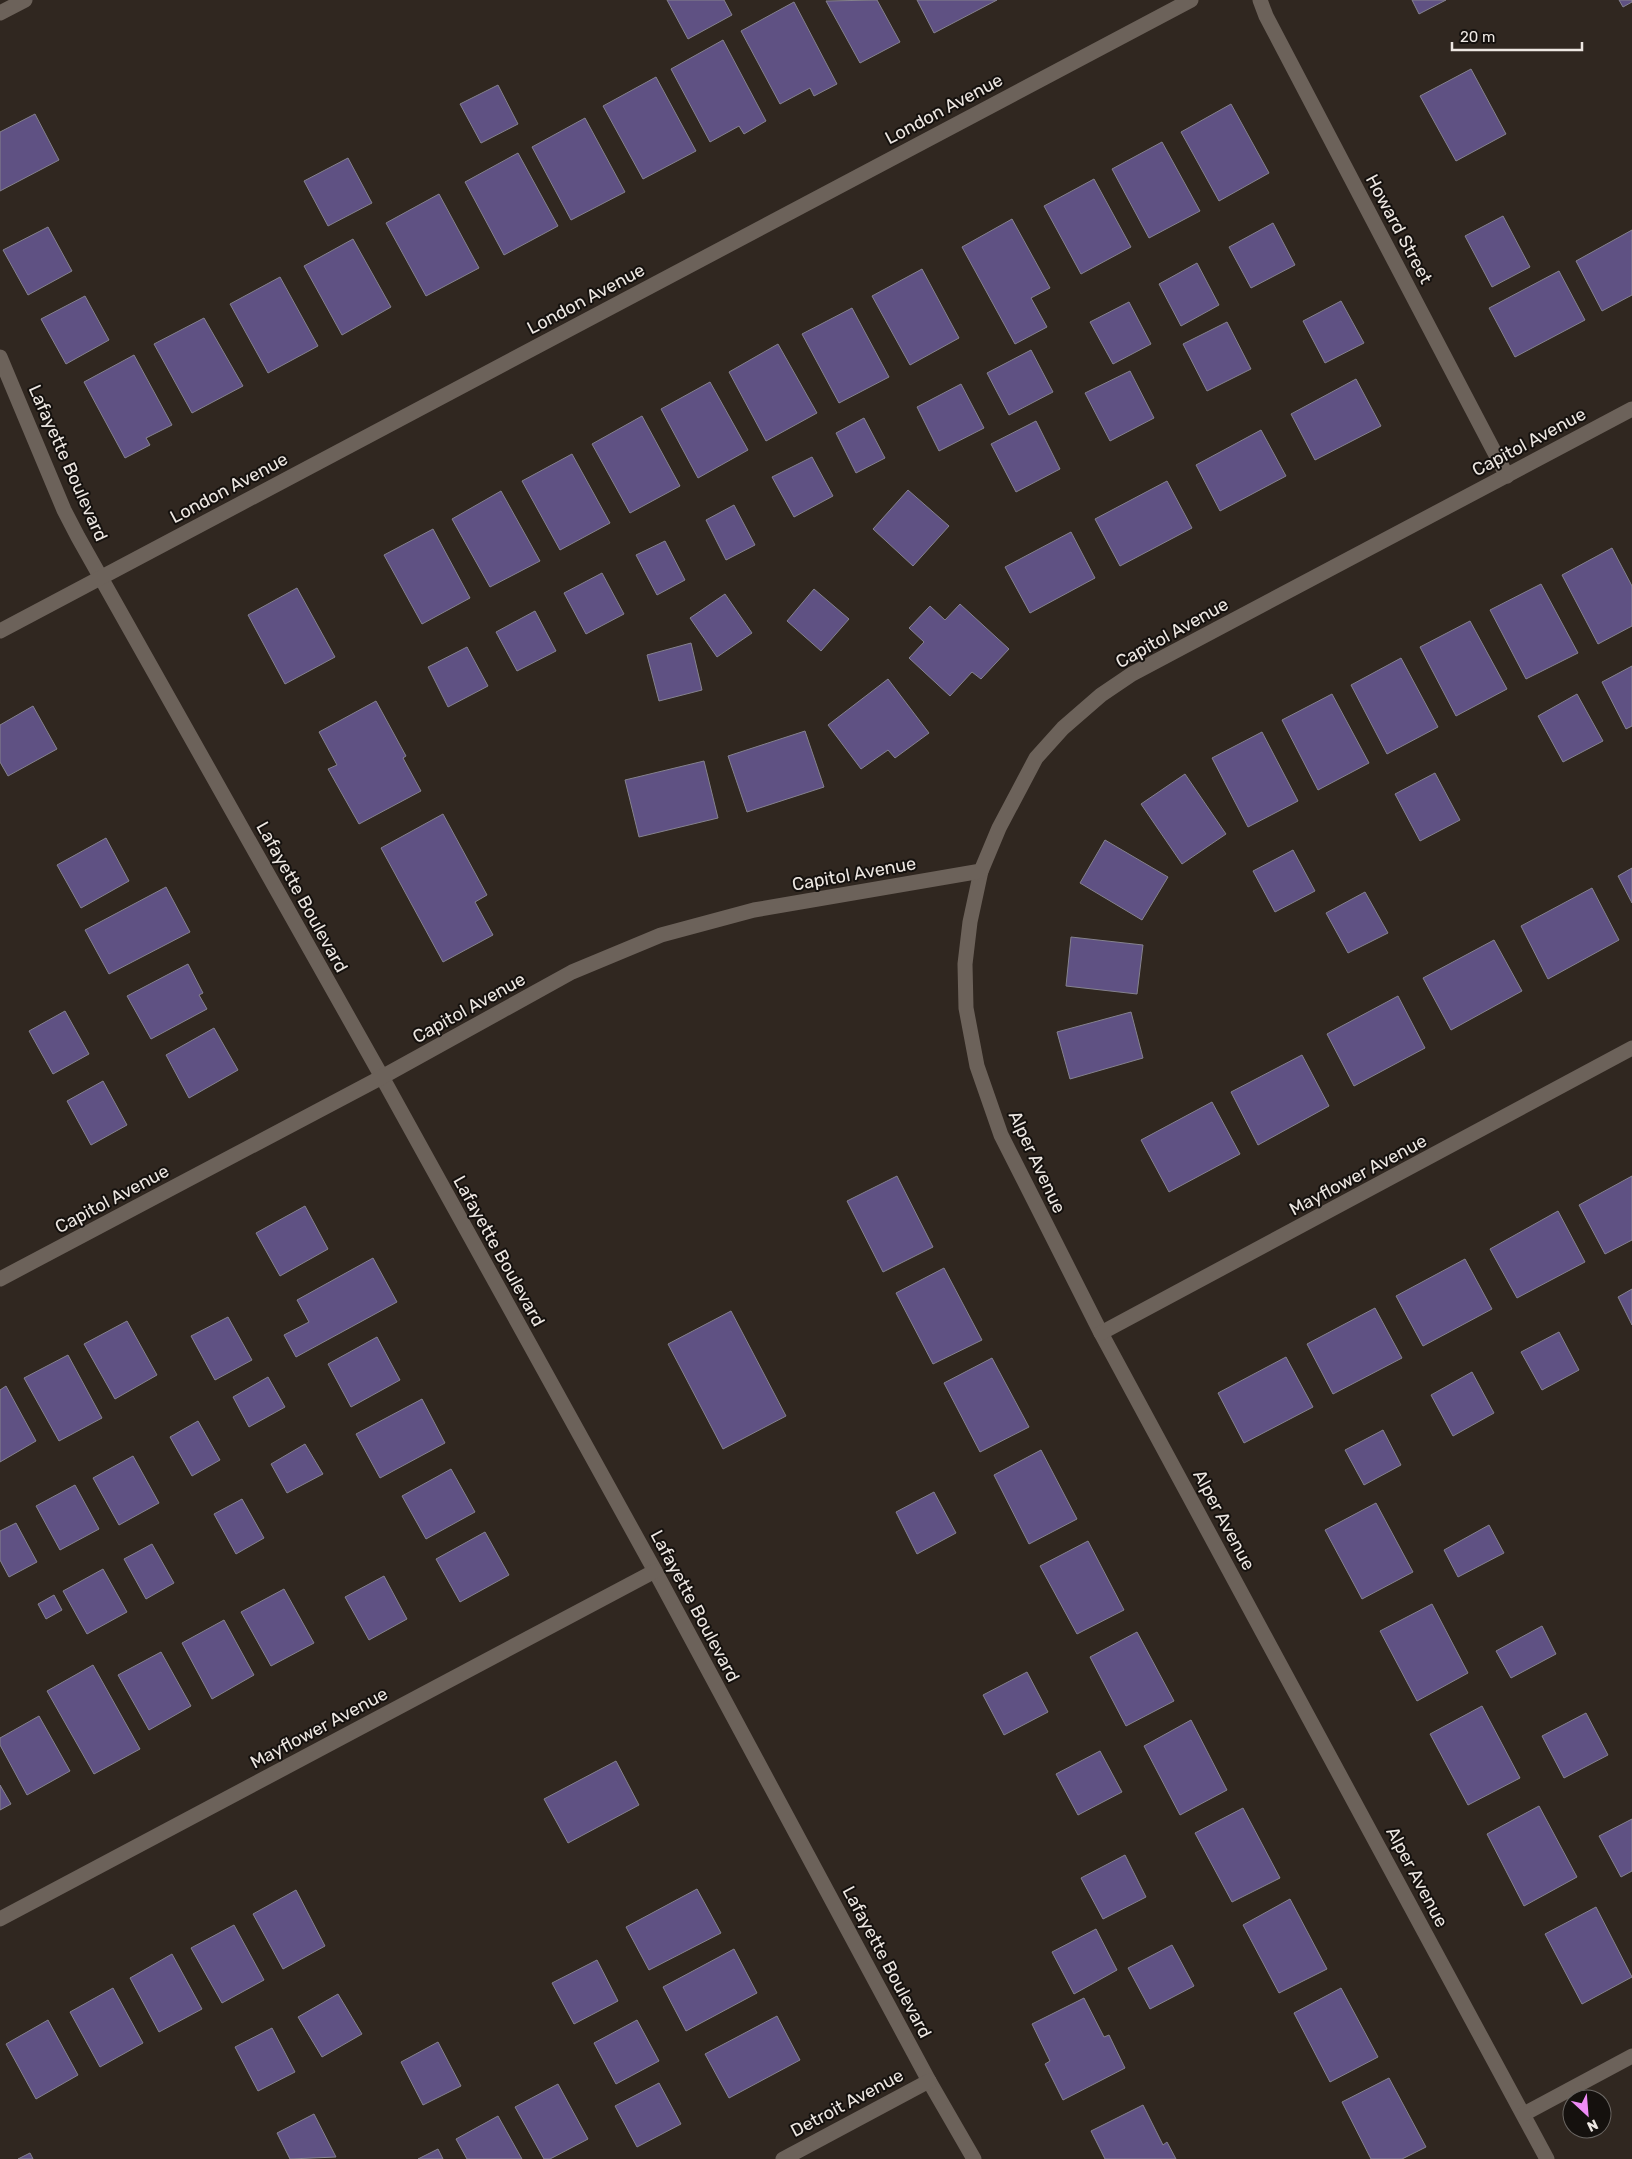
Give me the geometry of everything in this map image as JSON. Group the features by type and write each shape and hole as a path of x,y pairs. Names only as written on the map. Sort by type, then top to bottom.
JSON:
{"street":[{"path":"0,13 24,0"},
{"name":"London Avenue","path":"0,631 1190,0"},
{"name":"Howard Street","path":"1260,0 1507,476"},
{"name":"Lafayette Boulevard","path":"0,357 64,510 382,1077 655,1571 929,2081 974,2159"},
{"name":"Capitol Avenue","path":"0,1279 382,1077 572,972 661,935 754,910 981,872 999,828 1036,758 1063,728 1101,695 1132,674 1632,409"},
{"name":"Alper Avenue","path":"981,872 970,922 965,964 966,1008 977,1066 1001,1135 1101,1333 1547,2159"},
{"name":"Mayflower Avenue","path":"1101,1333 1632,1048"},
{"name":"Mayflower Avenue","path":"0,1918 655,1571"},
{"path":"1524,2114 1632,2056"},
{"name":"Detroit Avenue","path":"783,2159 929,2081"}],"building":[{"path":"667,0 724,0 732,15 688,39"},
{"path":"877,0 900,42 860,63 826,1"},
{"path":"917,0 997,0 934,33"},
{"path":"1412,0 1446,0 1419,14"},
{"path":"1619,0 1632,0 1632,2 1623,7"},
{"path":"794,2 837,84 814,96 810,88 780,104 741,31"},
{"path":"723,40 766,121 744,134 739,126 710,142 671,69"},
{"path":"1471,69 1506,134 1456,161 1420,96"},
{"path":"656,77 696,151 643,179 603,106"},
{"path":"498,85 518,124 481,143 460,104"},
{"path":"1231,104 1269,173 1219,201 1181,132"},
{"path":"35,114 59,160 0,191 0,132"},
{"path":"585,118 625,192 571,220 532,147"},
{"path":"1162,142 1200,211 1149,238 1112,169"},
{"path":"518,153 558,226 504,255 465,182"},
{"path":"348,158 372,203 328,226 304,181"},
{"path":"1094,179 1131,247 1081,274 1044,206"},
{"path":"439,194 479,268 426,296 386,223"},
{"path":"1503,216 1530,267 1492,287 1465,236"},
{"path":"1012,219 1050,288 1031,298 1047,327 1015,344 962,247"},
{"path":"1273,223 1295,265 1251,288 1229,247"},
{"path":"48,227 72,271 28,295 3,250"},
{"path":"1632,230 1632,295 1602,311 1576,261"},
{"path":"353,239 391,307 342,335 304,266"},
{"path":"1197,263 1219,305 1181,326 1159,284"},
{"path":"922,269 959,338 910,365 872,296"},
{"path":"1559,271 1585,320 1515,357 1489,308"},
{"path":"280,277 318,346 268,373 230,304"},
{"path":"85,296 109,340 66,364 41,319"},
{"path":"1341,301 1364,343 1325,363 1303,321"},
{"path":"1129,302 1151,344 1113,364 1090,322"},
{"path":"852,308 889,377 839,403 802,334"},
{"path":"204,318 243,386 192,413 154,344"},
{"path":"1227,322 1251,369 1207,391 1183,344"},
{"path":"778,344 817,413 766,441 729,372"},
{"path":"1031,350 1053,392 1009,415 987,373"},
{"path":"134,355 172,425 146,438 150,445 125,458 84,382"},
{"path":"1130,371 1154,418 1110,441 1085,393"},
{"path":"1356,379 1381,426 1315,460 1291,414"},
{"path":"710,382 748,450 698,478 661,409"},
{"path":"961,384 984,428 939,451 917,407"},
{"path":"642,416 680,486 630,513 592,444"},
{"path":"864,418 885,458 856,473 836,433"},
{"path":"1036,421 1060,469 1016,492 991,444"},
{"path":"1261,430 1286,476 1220,511 1196,465"},
{"path":"572,454 610,523 560,550 522,481"},
{"path":"812,457 833,496 794,517 772,477"},
{"path":"1167,481 1192,528 1120,566 1095,519"},
{"path":"908,490 949,526 913,566 873,529"},
{"path":"501,491 540,561 490,587 452,519"},
{"path":"734,505 755,545 726,560 706,520"},
{"path":"433,529 470,598 422,624 384,555"},
{"path":"1071,532 1095,578 1030,613 1005,567"},
{"path":"665,541 685,580 657,595 636,555"},
{"path":"1612,548 1632,586 1632,626 1598,644 1562,575"},
{"path":"602,573 624,614 586,634 564,593"},
{"path":"1541,584 1578,653 1526,679 1490,610"},
{"path":"297,588 335,657 285,684 248,615"},
{"path":"814,589 849,619 821,651 787,621"},
{"path":"725,594 752,633 717,657 690,618"},
{"path":"960,604 1009,649 981,679 972,672 950,696 909,658 924,642 909,628 930,606 945,620"},
{"path":"535,611 556,651 517,671 496,632"},
{"path":"1470,621 1507,689 1456,716 1420,647"},
{"path":"691,643 702,690 659,701 647,655"},
{"path":"467,647 488,686 448,707 428,667"},
{"path":"1401,658 1438,727 1387,754 1351,685"},
{"path":"1632,666 1632,726 1626,729 1602,682"},
{"path":"888,679 929,733 895,758 888,750 861,769 828,725"},
{"path":"1332,694 1369,763 1318,790 1282,720"},
{"path":"1577,694 1603,741 1563,762 1538,716"},
{"path":"376,701 406,756 403,758 421,791 359,824 328,769 337,765 319,732"},
{"path":"33,706 57,749 8,776 0,762 0,725"},
{"path":"805,731 824,787 747,812 728,756"},
{"path":"1262,732 1298,801 1248,827 1212,758"},
{"path":"704,761 718,818 639,837 625,780"},
{"path":"1435,773 1460,820 1420,841 1395,794"},
{"path":"1185,774 1226,834 1182,864 1141,804"},
{"path":"443,814 487,895 475,902 493,935 443,962 381,848"},
{"path":"106,838 129,881 81,908 57,865"},
{"path":"1105,840 1168,877 1142,920 1080,883"},
{"path":"1293,850 1315,891 1275,912 1253,871"},
{"path":"1632,868 1632,903 1618,876"},
{"path":"166,887 190,932 109,974 85,930"},
{"path":"1592,888 1619,940 1548,979 1521,926"},
{"path":"1365,892 1388,933 1348,953 1326,913"},
{"path":"1071,937 1143,945 1137,994 1066,986"},
{"path":"1494,940 1522,991 1451,1030 1423,978"},
{"path":"188,964 203,993 199,995 207,1009 151,1039 127,996"},
{"path":"1398,996 1425,1048 1354,1086 1327,1034"},
{"path":"65,1011 89,1054 53,1074 29,1031"},
{"path":"1131,1012 1143,1058 1070,1079 1057,1032"},
{"path":"214,1028 238,1070 189,1098 166,1055"},
{"path":"1302,1055 1329,1106 1258,1145 1231,1092"},
{"path":"103,1081 127,1125 91,1145 67,1101"},
{"path":"1212,1102 1240,1154 1169,1192 1141,1140"},
{"path":"897,1176 933,1247 883,1272 847,1201"},
{"path":"1632,1176 1632,1240 1605,1254 1579,1205"},
{"path":"305,1206 328,1249 280,1276 256,1233"},
{"path":"1558,1211 1585,1262 1517,1298 1490,1249"},
{"path":"373,1258 397,1302 296,1357 284,1335 309,1322 297,1300"},
{"path":"1465,1259 1492,1309 1423,1346 1396,1296"},
{"path":"944,1268 982,1340 933,1364 896,1293"},
{"path":"1632,1289 1632,1325 1618,1297"},
{"path":"1375,1308 1402,1358 1333,1394 1307,1344"},
{"path":"731,1311 786,1416 723,1449 668,1344"},
{"path":"228,1317 252,1360 215,1380 191,1336"},
{"path":"127,1321 157,1375 115,1399 84,1344"},
{"path":"1559,1332 1579,1370 1542,1390 1521,1352"},
{"path":"377,1337 400,1380 351,1407 328,1364"},
{"path":"68,1355 102,1418 59,1441 24,1378"},
{"path":"1286,1357 1313,1407 1244,1443 1218,1393"},
{"path":"992,1358 1029,1427 980,1452 944,1383"},
{"path":"1472,1372 1494,1413 1453,1436 1431,1395"},
{"path":"268,1377 285,1407 249,1427 233,1397"},
{"path":"6,1386 36,1441 0,1462 0,1390"},
{"path":"422,1399 445,1443 380,1478 356,1434"},
{"path":"198,1421 220,1460 192,1476 170,1437"},
{"path":"1383,1430 1401,1465 1364,1485 1345,1450"},
{"path":"305,1444 323,1474 287,1493 271,1464"},
{"path":"1041,1450 1077,1519 1029,1544 994,1475"},
{"path":"133,1456 159,1503 119,1525 93,1478"},
{"path":"451,1469 475,1512 426,1539 402,1496"},
{"path":"75,1485 99,1529 60,1550 36,1506"},
{"path":"934,1492 956,1533 917,1554 896,1512"},
{"path":"242,1499 264,1538 236,1554 214,1514"},
{"path":"1376,1503 1413,1572 1362,1599 1325,1530"},
{"path":"16,1523 37,1562 9,1577 0,1560 0,1531"},
{"path":"1489,1525 1504,1553 1458,1577 1444,1550"},
{"path":"485,1532 509,1575 460,1602 436,1559"},
{"path":"1088,1541 1124,1610 1077,1634 1040,1566"},
{"path":"152,1544 174,1583 146,1599 124,1559"},
{"path":"103,1569 127,1612 87,1634 63,1591"},
{"path":"384,1576 407,1619 369,1640 345,1597"},
{"path":"284,1589 314,1643 271,1666 241,1612"},
{"path":"54,1595 62,1610 46,1619 38,1604"},
{"path":"1432,1604 1468,1673 1417,1701 1380,1631"},
{"path":"224,1620 254,1675 212,1699 182,1643"},
{"path":"1542,1626 1556,1654 1511,1678 1496,1651"},
{"path":"1137,1632 1174,1701 1126,1726 1090,1657"},
{"path":"161,1652 191,1706 149,1730 118,1675"},
{"path":"93,1665 140,1749 94,1774 47,1691"},
{"path":"1027,1672 1048,1712 1004,1735 983,1695"},
{"path":"1482,1706 1520,1778 1468,1805 1430,1734"},
{"path":"1586,1713 1608,1755 1564,1778 1542,1736"},
{"path":"39,1716 70,1771 27,1795 0,1745 0,1738"},
{"path":"1191,1720 1227,1790 1180,1815 1144,1746"},
{"path":"1100,1751 1122,1792 1078,1815 1056,1774"},
{"path":"616,1761 639,1805 568,1843 544,1799"},
{"path":"0,1785 11,1804 0,1810"},
{"path":"1539,1806 1577,1877 1524,1906 1487,1834"},
{"path":"1243,1808 1280,1878 1232,1902 1195,1833"},
{"path":"1632,1819 1632,1871 1621,1877 1599,1836"},
{"path":"1125,1855 1146,1897 1103,1919 1081,1878"},
{"path":"697,1889 721,1933 649,1970 626,1927"},
{"path":"296,1890 325,1946 283,1969 253,1914"},
{"path":"1290,1899 1327,1969 1279,1993 1243,1925"},
{"path":"1596,1907 1632,1977 1582,2004 1545,1934"},
{"path":"234,1925 264,1980 222,2003 191,1948"},
{"path":"1096,1929 1117,1970 1074,1994 1052,1952"},
{"path":"1172,1945 1194,1986 1150,2009 1128,1968"},
{"path":"734,1949 757,1993 686,2031 663,1987"},
{"path":"172,1954 202,2009 159,2032 130,1978"},
{"path":"597,1960 618,2001 574,2024 552,1983"},
{"path":"113,1988 143,2043 100,2067 70,2012"},
{"path":"1341,1988 1378,2057 1330,2082 1294,2013"},
{"path":"338,1994 362,2034 322,2057 298,2017"},
{"path":"1084,1998 1104,2037 1109,2035 1125,2068 1063,2100 1045,2064 1050,2061 1032,2024"},
{"path":"777,2016 800,2060 729,2098 705,2054"},
{"path":"48,2020 78,2075 36,2099 6,2044"},
{"path":"637,2020 659,2061 616,2084 594,2043"},
{"path":"272,2028 295,2072 258,2091 235,2047"},
{"path":"438,2042 461,2086 423,2105 401,2062"},
{"path":"1389,2078 1426,2147 1402,2159 1371,2159 1342,2102"},
{"path":"659,2083 681,2124 637,2147 615,2106"},
{"path":"558,2084 588,2139 550,2159 544,2159 515,2107"},
{"path":"1143,2105 1163,2145 1167,2142 1176,2159 1105,2159 1091,2131"},
{"path":"314,2114 336,2157 290,2159 277,2133"},
{"path":"498,2116 522,2159 467,2159 456,2139"},
{"path":"438,2149 443,2159 418,2159"},
{"path":"30,2153 33,2159 18,2159"}]}
